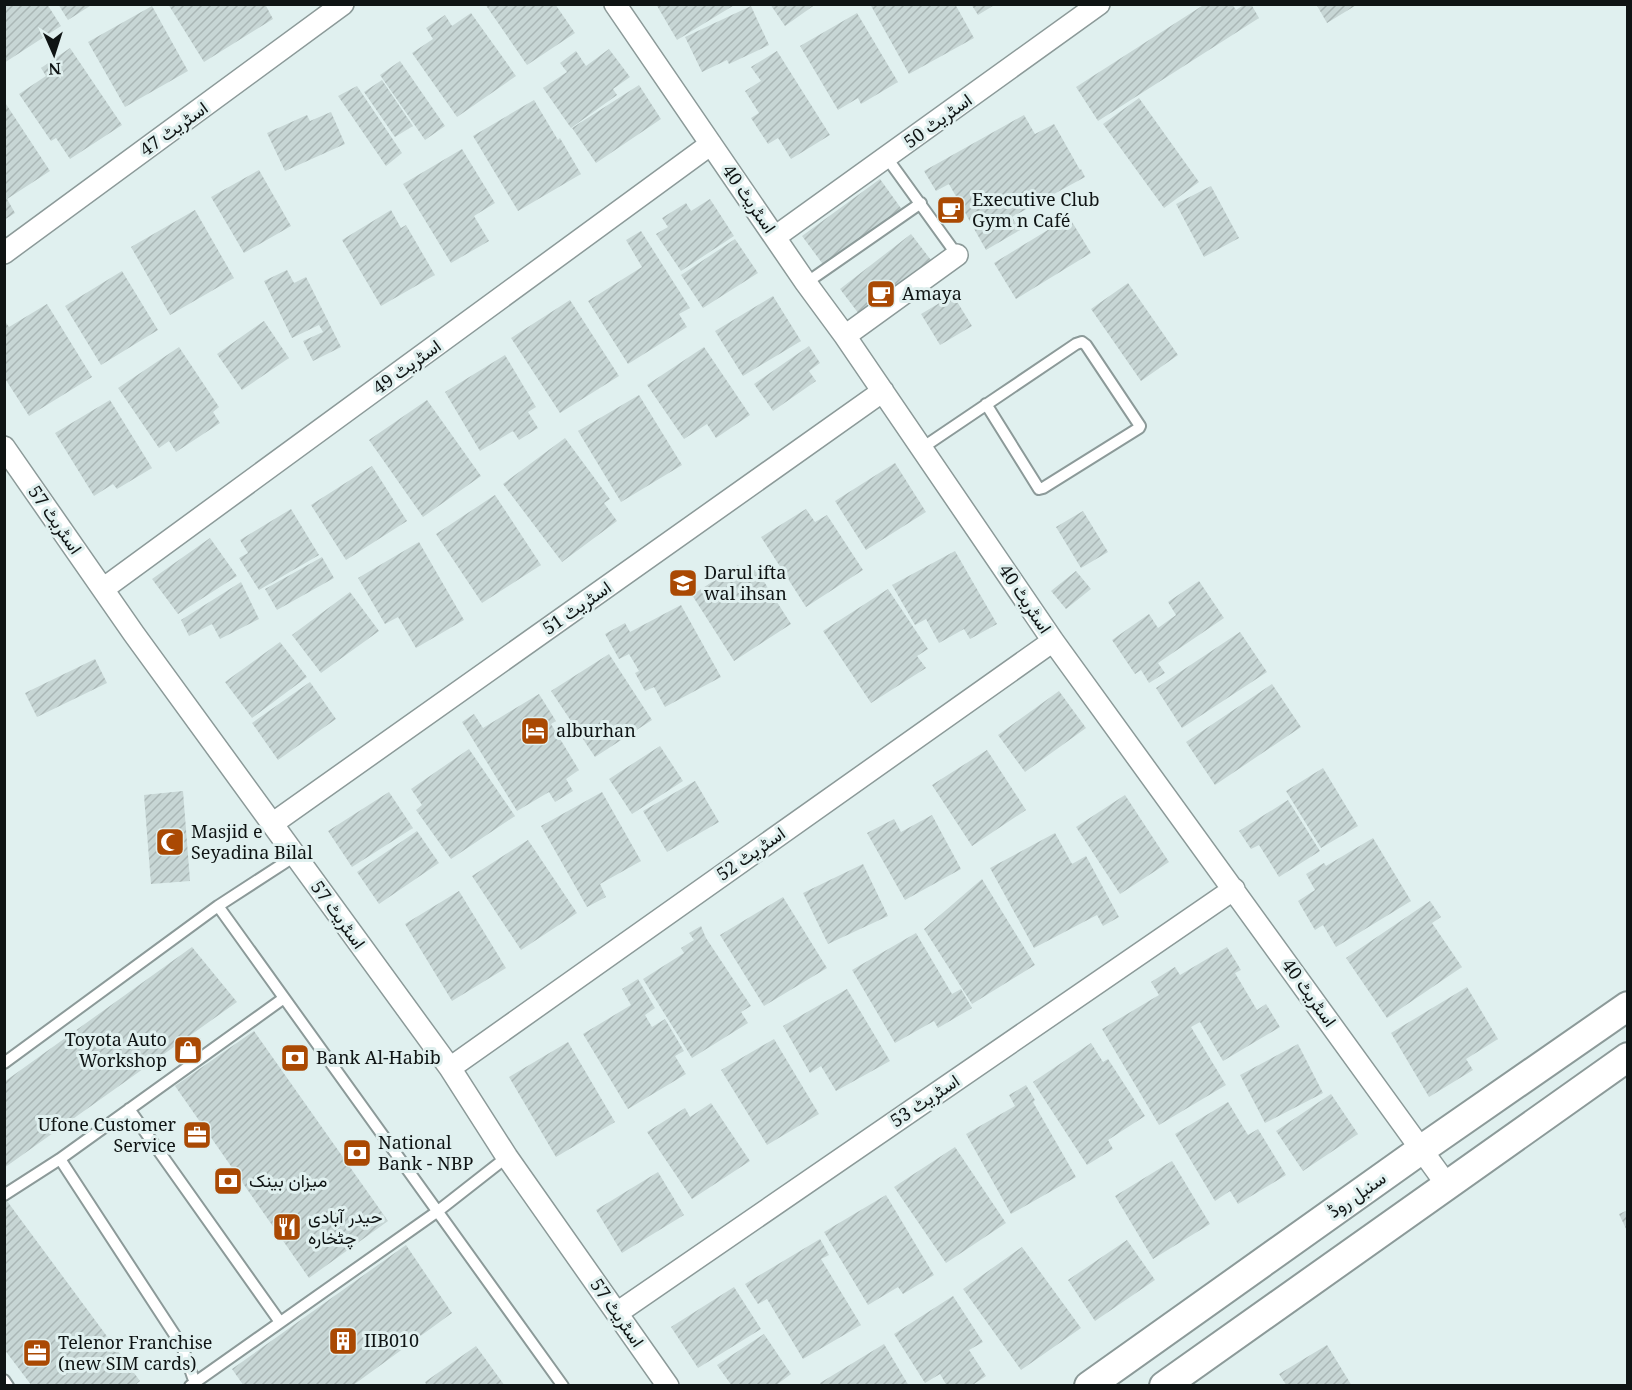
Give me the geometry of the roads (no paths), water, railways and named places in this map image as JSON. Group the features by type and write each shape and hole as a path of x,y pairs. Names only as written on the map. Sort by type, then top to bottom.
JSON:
{"street":[{"name":"اسٹریٹ 47","path":"4,253 343,4"},
{"name":"اسٹریٹ 40","path":"615,4 1053,641 1447,1185"},
{"name":"اسٹریٹ 50","path":"776,237 1099,4"},
{"name":"اسٹریٹ 49","path":"103,589 711,144"},
{"path":"845,336 957,255"},
{"name":"اسٹریٹ 51","path":"272,824 882,391"},
{"name":"اسٹریٹ 57","path":"4,447 103,589 450,1068 507,1157 668,1386"},
{"name":"اسٹریٹ 52","path":"450,1068 1053,641"},
{"name":"اسٹریٹ 53","path":"617,1313 1234,889"},
{"name":"سنبل روڈ","path":"1089,1386 1422,1149 1628,1006"},
{"path":"1164,1386 1628,1057"}],"lane":[{"path":"887,158 957,255"},
{"path":"806,283 921,203"},
{"path":"922,448 986,404 1076,344 1082,342 1140,426 1043,489 1039,489 986,404"},
{"path":"4,1063 218,906 295,856"},
{"path":"218,906 564,1386"},
{"path":"4,1195 60,1159 284,998"},
{"path":"129,1109 280,1322"},
{"path":"60,1159 182,1346 193,1385 438,1211 507,1157"},
{"path":"4,1380 8,1386"}],"place":[{"name":"Executive Club Gym n Café","path":"951,210"},
{"name":"Amaya","path":"881,294"},
{"name":"Darul ifta wal ihsan","path":"683,583"},
{"name":"alburhan","path":"535,731"},
{"name":"Masjid e Seyadina Bilal","path":"170,842"},
{"name":"Toyota Auto Workshop","path":"188,1050"},
{"name":"Bank Al-Habib","path":"295,1058"},
{"name":"Ufone Customer Service","path":"197,1135"},
{"name":"National Bank - NBP","path":"357,1153"},
{"name":"میزان بینک","path":"228,1181"},
{"name":"حیدر آبادی چٹخارہ","path":"287,1227"},
{"name":"IIB010","path":"343,1341"},
{"name":"Telenor Franchise (new SIM cards)","path":"37,1353"}]}
